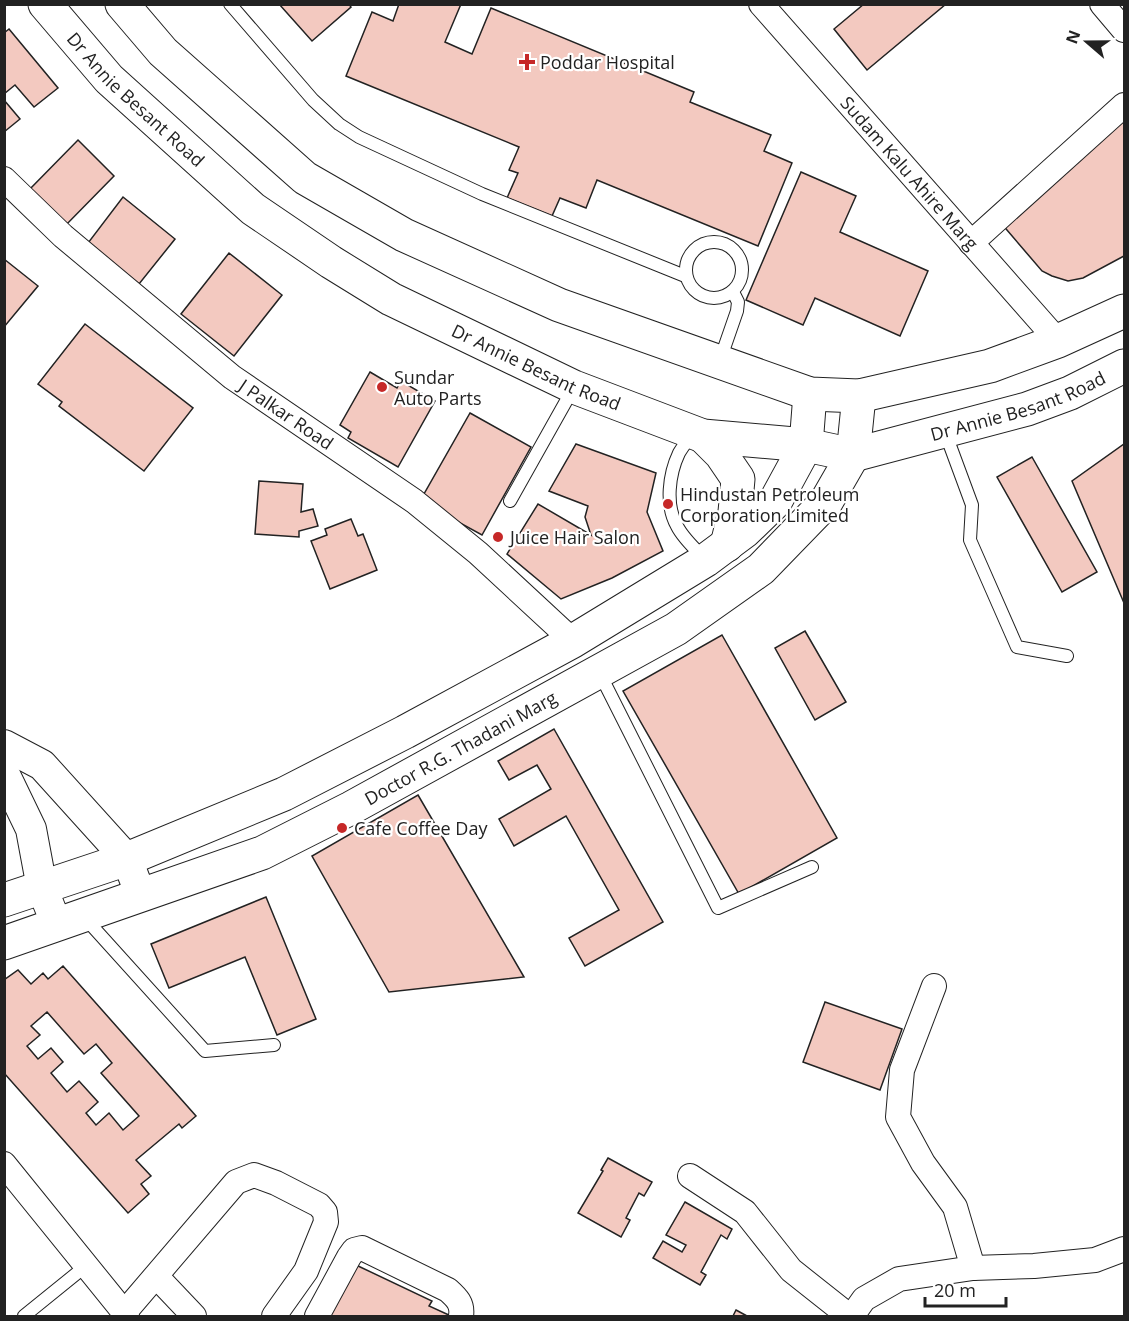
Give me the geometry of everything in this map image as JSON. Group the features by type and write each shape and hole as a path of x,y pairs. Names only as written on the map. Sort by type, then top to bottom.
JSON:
{"main road":[{"name":"Dr Annie Besant Road","path":"45,4 109,79 253,208 331,262 392,299 574,387 698,434 806,445 853,455 1027,409 1070,393 1125,366"},
{"path":"122,4 163,52 305,178 404,235 559,305 810,394 859,396 990,366 1058,341 1125,311"},
{"path":"4,900 127,859 284,794 405,732 573,641 717,552 745,531 775,502 806,445 810,394"},
{"path":"853,455 859,396"},
{"path":"698,434 721,454 738,479 735,512 717,552"},
{"name":"Doctor R.G. Thadani Marg","path":"4,943 262,853 351,808 676,629 760,569 826,502 853,455"}],"street":[{"name":"Sudam Kalu Ahire Marg","path":"761,4 1058,341"},
{"path":"1102,4 1125,30"},
{"path":"971,243 1125,105"},
{"name":"J Palkar Road","path":"4,179 63,237 232,377 414,501 478,553 573,641"},
{"path":"4,745 42,765 127,859 141,896"},
{"path":"4,773 31,829 42,888 70,921"},
{"path":"934,986 902,1070 898,1117 923,1163 955,1207 972,1268"},
{"path":"4,1164 125,1315 236,1182 254,1175 276,1183 319,1205 326,1212 326,1222 306,1272 274,1317"},
{"path":"690,1176 745,1212 791,1270 851,1317 864,1299 899,1278 972,1268 1034,1266 1095,1260 1125,1249"},
{"path":"317,1317 348,1257 354,1250 362,1248 448,1290 458,1298 461,1317"},
{"path":"157,1277 194,1317"}],"lane":[{"path":"230,4 313,100 339,124 359,137 482,194 686,276"},
{"path":"711,242 723,243 733,249 740,259 742,270 740,282 733,292 722,298 710,299 699,295 690,286 686,276 686,264 691,253 700,245 711,242"},
{"path":"719,362 737,311 738,302 733,292"},
{"path":"510,501 574,387"},
{"path":"945,430 972,505 970,540 1017,646 1067,656"},
{"path":"698,434 679,454 669,495 676,525 688,541 717,552"},
{"path":"598,671 718,908 812,867"},
{"path":"70,921 205,1051 274,1045"},
{"path":"24,1317 87,1265"}],"building":[{"path":"279,4 349,4 351,7 312,41"},
{"path":"399,4 461,4 445,42 472,54 491,8 694,92 690,102 771,135 764,151 792,163 758,246 597,180 586,208 560,198 552,216 507,198 518,173 509,170 519,147 346,76 372,12 393,21"},
{"path":"864,4 946,4 867,70 834,29"},
{"path":"9,29 58,88 34,107 15,85 4,94 4,33"},
{"path":"4,100 20,119 4,132"},
{"path":"1124,111 1124,256 1083,278 1068,281 1052,276 1042,271 1001,223"},
{"path":"78,140 114,176 64,227 28,191"},
{"path":"801,172 856,196 840,232 928,271 900,336 815,298 803,325 746,300"},
{"path":"123,197 175,239 139,284 88,243"},
{"path":"229,253 282,295 234,356 181,314"},
{"path":"4,259 38,286 4,327"},
{"path":"85,324 193,408 144,471 59,406 62,402 38,384"},
{"path":"370,372 397,388 401,381 435,401 398,467 348,438 351,432 340,425"},
{"path":"470,413 531,447 482,535 420,501"},
{"path":"576,444 656,473 647,512 663,551 612,578 561,599 507,554 538,504 591,535 585,517 588,506 549,491"},
{"path":"1124,444 1124,603 1072,481"},
{"path":"1032,457 1097,572 1062,592 997,477"},
{"path":"259,481 303,484 301,512 313,509 318,526 299,531 299,537 255,534"},
{"path":"351,519 358,536 363,534 377,570 330,589 311,541 327,535 325,529"},
{"path":"805,631 846,702 815,720 775,648"},
{"path":"722,635 837,838 739,894 623,691"},
{"path":"554,729 663,922 585,966 569,938 619,910 566,816 514,846 499,819 551,789 537,765 509,780 498,761"},
{"path":"418,795 524,977 389,992 312,856"},
{"path":"266,897 316,1019 277,1035 245,957 169,988 151,944"},
{"path":"63,966 196,1116 182,1128 179,1124 136,1160 151,1176 141,1184 149,1194 128,1213 4,1073 4,980 18,970 31,984 43,973 48,979","holes":["47,1012 84,1054 96,1044 112,1063 101,1073 139,1116 123,1130 109,1113 96,1125 86,1113 98,1102 79,1081 67,1092 51,1073 63,1062 51,1048 38,1059 27,1046 40,1035 31,1026"]},
{"path":"825,1002 902,1029 880,1090 803,1062"},
{"path":"608,1158 652,1182 644,1196 639,1193 626,1218 630,1220 621,1237 578,1213 603,1171 601,1170"},
{"path":"685,1202 732,1229 727,1239 721,1235 701,1272 706,1275 700,1285 653,1258 663,1241 682,1252 686,1245 666,1235"},
{"path":"356,1265 432,1301 429,1306 451,1316 328,1316"},
{"path":"736,1310 747,1316 733,1316"}],"place":[{"name":"Poddar Hospital","path":"527,62"},
{"name":"Sundar Auto Parts","path":"382,387"},
{"name":"Hindustan Petroleum Corporation Limited","path":"668,504"},
{"name":"Juice Hair Salon","path":"498,537"},
{"name":"Cafe Coffee Day","path":"342,828"}]}
